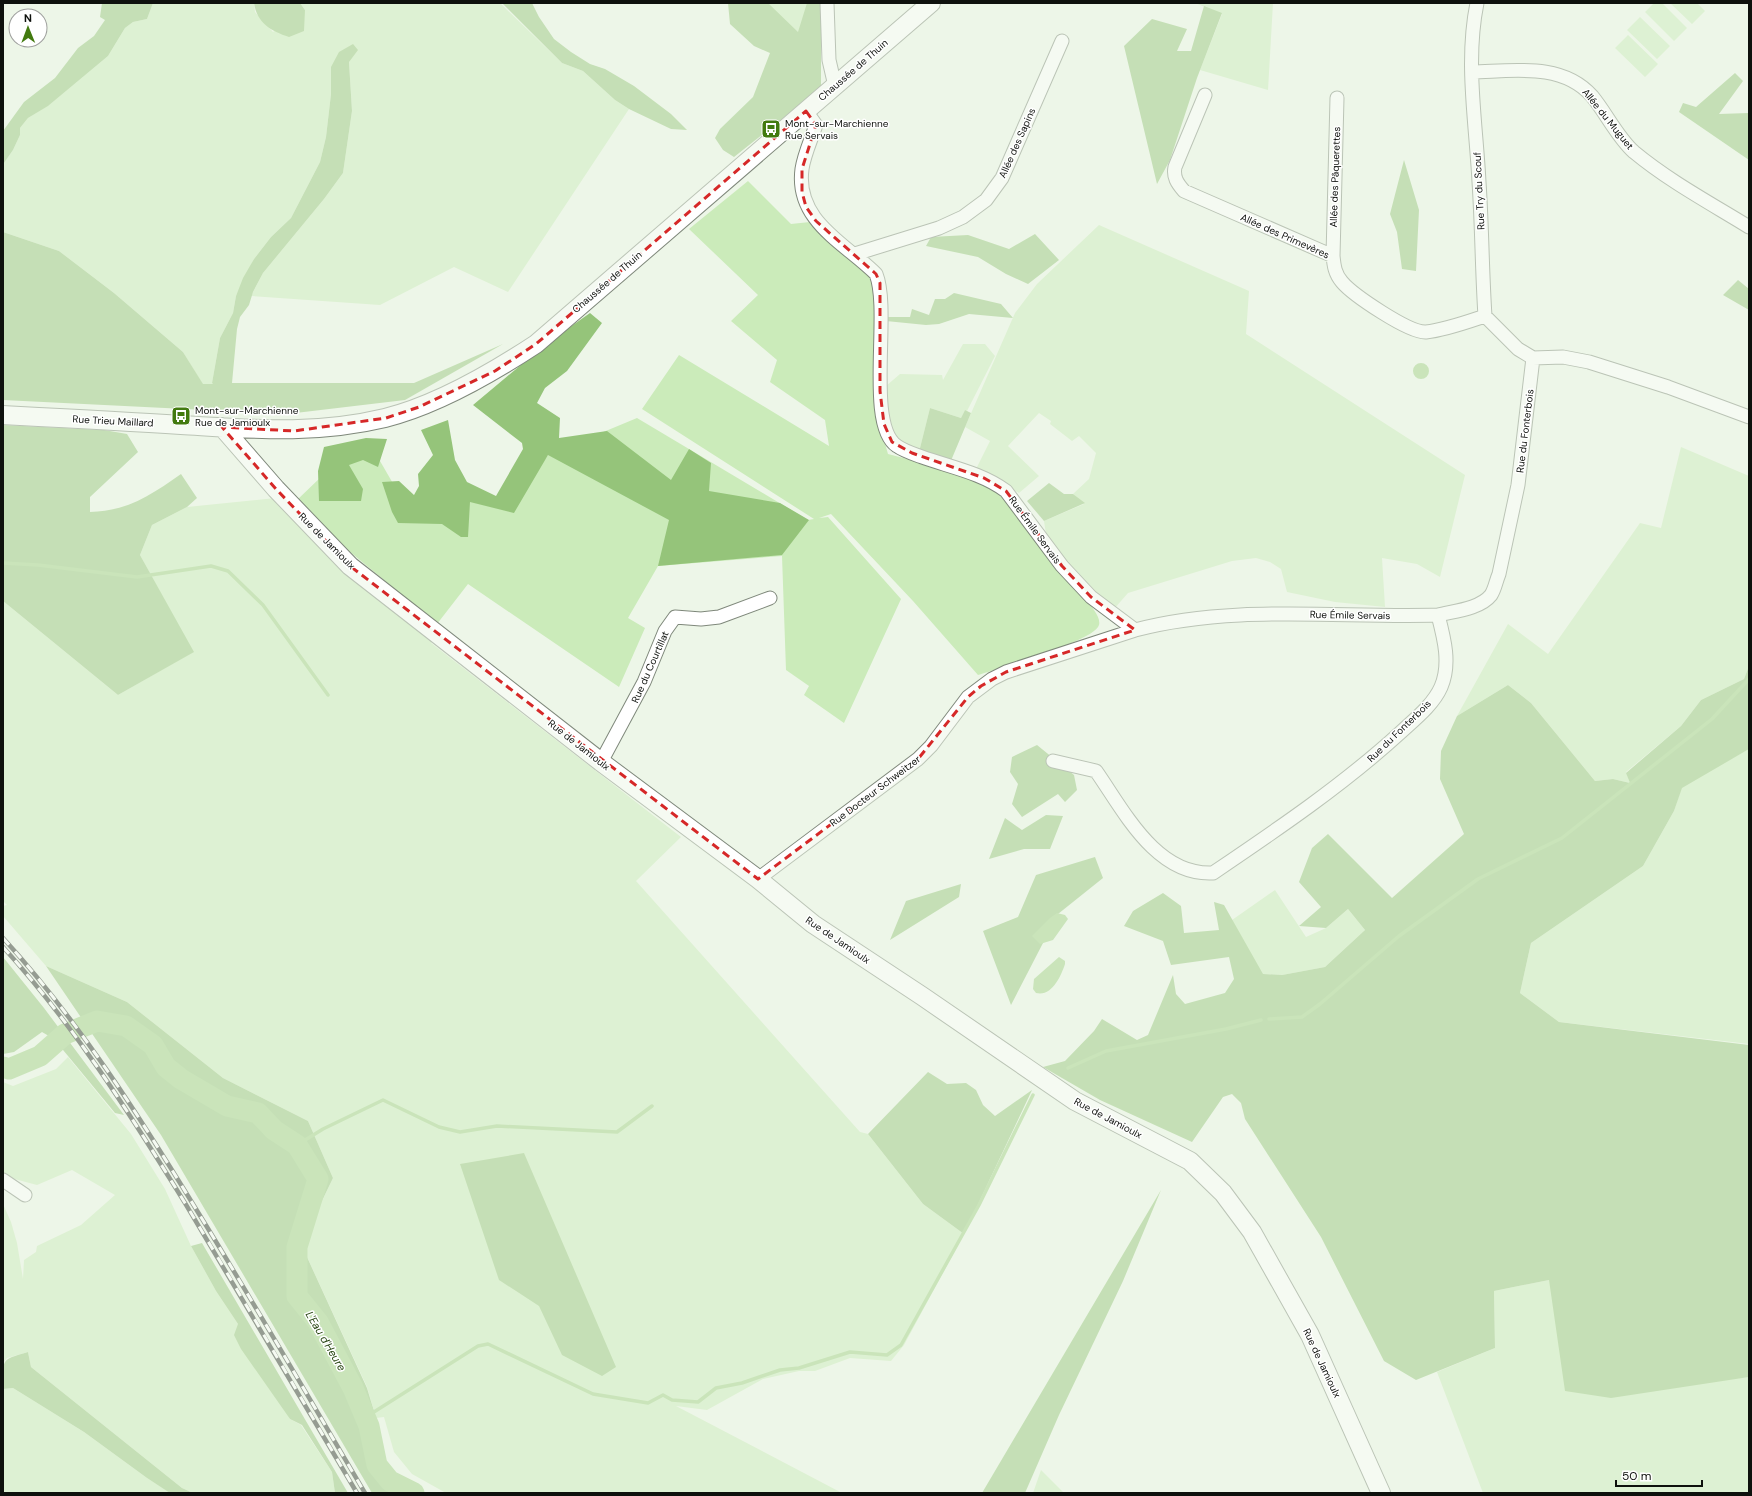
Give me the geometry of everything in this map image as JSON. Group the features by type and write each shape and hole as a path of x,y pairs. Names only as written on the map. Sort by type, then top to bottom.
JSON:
{"street":[{"path":"827,3 829,60 835,86"},
{"name":"Chaussée de Thuin","path":"222,427 294,431 346,425 386,418 419,407 494,371 536,344 931,3"},
{"name":"Rue Try du Scouf","path":"1477,3 1473,24 1472,72 1486,316"},
{"name":"Allée des Sapins","path":"855,254 939,228 963,218 986,200 1002,178 1062,41"},
{"name":"Allée du Muguet","path":"1472,72 1546,71 1576,82 1592,96 1633,151 1674,181 1749,226"},
{"name":"Allée des Primevères","path":"1205,95 1175,167 1175,179 1184,191 1333,256 1335,270 1350,290 1406,327 1424,332 1486,316"},
{"name":"Allée des Pâquerettes","path":"1333,256 1337,98"},
{"name":"Rue Émile Servais","path":"806,111 816,125 802,169 802,192 806,207 816,221 876,274 880,284 882,300 880,391 884,424 892,442 912,453 984,478 1006,491 1062,566 1091,597 1135,630 1184,619 1316,614 1438,615"},
{"path":"1486,316 1518,349 1533,358 1562,357 1589,362 1668,387 1749,417"},
{"name":"Rue du Fonterbois","path":"1052,761 1096,771 1139,835 1152,849 1180,866 1200,873 1213,873 1368,762 1429,704 1440,689 1445,674 1445,651 1438,615 1478,604 1490,596 1494,589 1518,485 1533,358"},
{"name":"Rue Trieu Maillard","path":"3,415 222,427"},
{"name":"Rue de Jamioulx","path":"222,427 276,489 350,566 601,762 758,879 813,924 922,996 1074,1101 1190,1161 1223,1193 1252,1232 1310,1335 1381,1493"},
{"name":"Rue du Courtillat","path":"601,762 644,682 665,631 675,617 701,619 719,617 770,598"},
{"name":"Rue Docteur Schweitzer","path":"758,879 918,759 931,746 968,697 980,686 1006,672 1135,630"},
{"path":"3,1180 26,1195"}],"highlighted area":[{"path":"806,111 816,125 802,169 802,192 806,207 816,221 876,274 880,283 880,391 884,424 892,442 912,453 984,478 1006,491 1062,566 1091,597 1135,630 1006,672 981,686 968,697 918,759 758,879 350,566 276,489 222,427 294,431 386,418 419,407 495,371 536,344"}],"shaded area":[{"path":"102,3 153,3 147,19 133,22 125,28 108,56 48,106 28,118 20,128 20,135 13,150 4,163 3,170 3,131 24,102 55,78 78,48 94,36 105,20 100,17"},
{"path":"153,3 254,3 255,12 273,32 305,10 300,3 500,3 562,63 583,71 615,100 629,109 508,292 454,267 380,305 251,296 263,273 324,199 343,173 352,111 349,62 353,44 331,94 326,137 320,162 291,218 271,237 254,259 236,296 233,313 220,338 212,383 214,384 203,385 183,352 114,293 59,251 3,232 4,163 13,150 20,135 20,128 28,118 49,105 108,56 125,28 133,22 147,19"},
{"path":"254,3 300,3 305,10 304,31 289,37 276,32 266,25 258,16"},
{"path":"502,3 532,3 539,17 554,39 590,64 605,69 634,86 671,114 687,130 671,129 629,109 615,100 583,71 562,63"},
{"path":"728,3 768,3 798,32 807,3 821,3 821,88 734,157 723,150 715,138 720,129 753,97 770,53 754,46 730,24"},
{"path":"741,3 816,3 801,48"},
{"path":"1195,3 1273,3 1268,90 1200,70 1222,14"},
{"path":"1654,3 1662,3 1687,28 1674,41 1645,12"},
{"path":"1670,3 1697,3 1705,11 1692,24"},
{"path":"1204,6 1222,13 1197,78 1170,160 1157,184 1124,46 1152,19 1187,29 1177,51 1191,51"},
{"path":"1640,17 1670,46 1657,59 1627,30"},
{"path":"1628,35 1658,64 1645,77 1615,48"},
{"path":"353,44 358,50 349,62 352,111 343,173 324,199 263,273 253,292 249,305 240,317 237,329 232,383 414,383 503,344 405,400 287,414 3,400 3,232 59,251 114,293 183,352 203,384 213,384 220,338 233,313 236,296 243,278 254,259 271,237 291,218 320,162 326,137 331,94 331,67 339,52"},
{"path":"1735,73 1743,81 1719,114 1749,113 1749,160 1679,112 1683,103 1696,107"},
{"path":"1404,160 1419,210 1416,271 1402,269 1397,232 1390,214"},
{"path":"748,181 791,224 810,222 875,278 878,420 888,454 946,469 1002,492 1094,610 1099,619 1099,625 1093,631 1081,639 1044,654 978,675 913,601 831,514 819,518 828,517 901,599 844,723 804,695 809,686 786,670 782,556 658,566 628,618 645,628 619,687 468,584 437,624 349,551 296,501 322,476 369,442 413,518 469,494 509,511 548,455 637,418 808,520 814,519 642,409 679,355 829,446 825,420 770,382 777,360 731,321 758,295 689,229"},
{"path":"1099,225 1249,291 1246,334 1465,475 1440,577 1417,564 1382,558 1385,607 1335,602 1287,592 1281,569 1270,562 1256,558 1232,561 1128,593 1114,609 1091,591 1046,534 1044,521 1084,504 1073,494 1089,479 1096,453 1079,436 1072,441 1050,424 1051,421 1039,413 1008,446 1039,476 1019,493 976,469 990,441 965,427 1015,313 1037,284"},
{"path":"1035,234 1059,260 1028,284 1006,274 978,257 926,246 931,237 968,235 1009,249"},
{"path":"1738,280 1749,289 1749,310 1723,295"},
{"path":"954,293 1001,304 1013,318 969,314 939,324 926,325 886,321 886,317 910,317 912,309 929,315 935,299 945,299"},
{"path":"590,313 602,323 567,371 545,388 537,403 560,418 559,438 607,431 671,480 689,449 711,463 709,491 780,503 809,520 782,555 658,566 669,520 548,455 514,513 470,502 468,537 461,537 442,524 398,523 392,512 382,482 399,481 414,495 419,486 418,474 433,455 421,430 448,420 455,460 467,482 496,496 523,449 522,443 473,405 546,344"},
{"path":"963,344 985,344 995,356 967,411 965,410 961,418 930,408 919,452 908,448 890,429 886,386 900,374 942,375 943,380"},
{"path":"1418,363 1424,363 1429,368 1427,377 1424,379 1418,379 1413,374 1413,368"},
{"path":"930,408 961,418 965,410 971,413 950,463 919,452"},
{"path":"3,425 104,430 127,434 138,452 90,497 90,512 116,509 128,505 149,495 181,474 197,498 187,507 152,525 140,555 194,652 118,695 3,601"},
{"path":"366,438 387,439 378,467 363,460 349,465 363,489 361,501 319,501 318,471 324,447"},
{"path":"1681,447 1749,476 1749,666 1744,679 1701,700 1681,726 1626,772 1630,783 1613,779 1595,781 1531,703 1508,685 1457,716 1508,624 1548,654 1640,523 1661,528"},
{"path":"1049,483 1064,494 1073,494 1085,503 1044,521 1027,501"},
{"path":"276,498 434,639 431,643 681,837 636,881 860,1132 868,1134 923,1204 964,1234 904,1345 891,1361 850,1358 815,1371 799,1371 763,1379 707,1410 676,1406 842,1493 446,1493 412,1474 394,1452 384,1417 376,1418 367,1387 301,1244 333,1178 308,1121 223,1078 127,1002 46,966 3,916 3,906 7,905 3,901 3,601 118,695 193,652 140,555 152,525 187,507"},
{"path":"1749,666 1749,749 1682,788 1674,811 1643,866 1531,943 1520,993 1559,1022 1749,1045 1749,1377 1611,1398 1565,1391 1549,1280 1494,1291 1495,1348 1416,1380 1384,1361 1321,1237 1245,1119 1241,1103 1232,1094 1223,1097 1192,1142 1100,1100 1043,1067 1065,1061 1094,1031 1102,1019 1137,1040 1148,1035 1173,975 1176,994 1185,1004 1225,993 1234,979 1229,957 1171,965 1163,941 1124,926 1133,911 1163,893 1181,906 1184,933 1219,930 1214,902 1224,905 1263,974 1282,975 1325,967 1365,930 1348,909 1326,928 1299,926 1321,907 1299,882 1312,848 1328,834 1392,898 1464,834 1440,779 1441,751 1457,716 1508,685 1531,703 1595,781 1613,779 1630,783 1626,773 1681,726 1701,700 1744,679"},
{"path":"1037,745 1074,775 1077,790 1065,802 1058,794 1022,817 1012,804 1018,784 1010,772 1012,757"},
{"path":"1749,749 1749,1044 1559,1022 1520,993 1531,943 1643,866 1674,811 1682,786"},
{"path":"1046,815 1063,816 1050,849 1024,849 989,859 1005,818 1022,830"},
{"path":"1095,857 1103,878 1058,914 1011,1005 983,931 1018,917 1036,875"},
{"path":"961,884 959,897 890,940 906,901"},
{"path":"1275,890 1306,937 1326,928 1348,909 1365,930 1325,967 1282,975 1262,974 1232,920"},
{"path":"1057,913 1065,915 1068,919 1053,940 1040,944 1032,936"},
{"path":"3,957 44,1008 124,1115 115,1113 54,1039 42,1032 14,1052 3,1054"},
{"path":"1059,957 1065,961 1065,964 1058,980 1047,992 1036,993 1033,989 1034,979"},
{"path":"46,966 127,1002 223,1078 308,1121 333,1178 301,1244 367,1388 376,1418 362,1429 374,1467 388,1486 402,1493 372,1493 161,1135"},
{"path":"68,1057 131,1134 165,1189 191,1246 216,1291 238,1324 290,1419 301,1425 332,1472 335,1493 193,1493 182,1488 31,1367 28,1352 7,1358 3,1363 3,1204 11,1222 17,1243 23,1279 24,1260 36,1252 37,1246 81,1225 115,1195 72,1170 37,1185 7,1177 3,1174 3,1082 13,1086 56,1069"},
{"path":"928,1072 947,1084 966,1083 976,1090 983,1105 995,1116 1032,1090 964,1234 923,1204 868,1134"},
{"path":"524,1153 616,1367 602,1376 562,1355 539,1306 499,1280 460,1164"},
{"path":"1161,1190 1123,1281 1059,1415 1025,1493 982,1493"},
{"path":"202,1243 348,1493 335,1493 332,1472 302,1425 290,1419 241,1349 234,1335 238,1324 216,1291 191,1246"},
{"path":"1549,1280 1714,1381 1749,1377 1749,1493 1483,1493 1437,1372 1495,1348 1494,1291"},
{"path":"28,1352 31,1367 182,1488 193,1493 170,1493 84,1432 13,1388 3,1389 3,1372 5,1362 12,1357"},
{"path":"13,1388 84,1432 147,1478 171,1493 3,1493 3,1389"},
{"path":"1041,1470 1064,1493 1033,1493"}],"waterway":[{"path":"3,563 38,565 137,577 211,566 228,571 263,605 328,695"},
{"path":"1269,1019 1302,1017 1320,1004 1399,936 1478,879 1562,838 1712,719 1749,679"},
{"path":"1068,1068 1106,1051 1226,1029 1261,1020"},
{"name":"L'Eau d'Heure","path":"3,1067 9,1069 40,1056 65,1034 97,1021 126,1026 153,1045 166,1067 181,1079 227,1106 258,1113 274,1130 297,1145 318,1179 297,1247 297,1296 318,1322 353,1388 369,1426 377,1465 390,1481 414,1493"},
{"path":"366,1417 478,1346 488,1344 593,1394 648,1403 663,1395 672,1400 698,1402 716,1388 742,1383 780,1370 799,1368 850,1352 887,1355 901,1345 979,1205 1033,1095"},
{"path":"297,1145 323,1129 383,1100 439,1127 460,1132 497,1126 617,1132 652,1106"}],"railway":[{"path":"3,938 57,1002 82,1035 152,1138 218,1244 365,1493"},
{"path":"3,947 54,1007 122,1103 207,1239 357,1493"}],"place":[{"name":"Mont-sur-Marchienne Rue Servais","path":"771,129"},
{"name":"Mont-sur-Marchienne Rue de Jamioulx","path":"181,416"}]}
